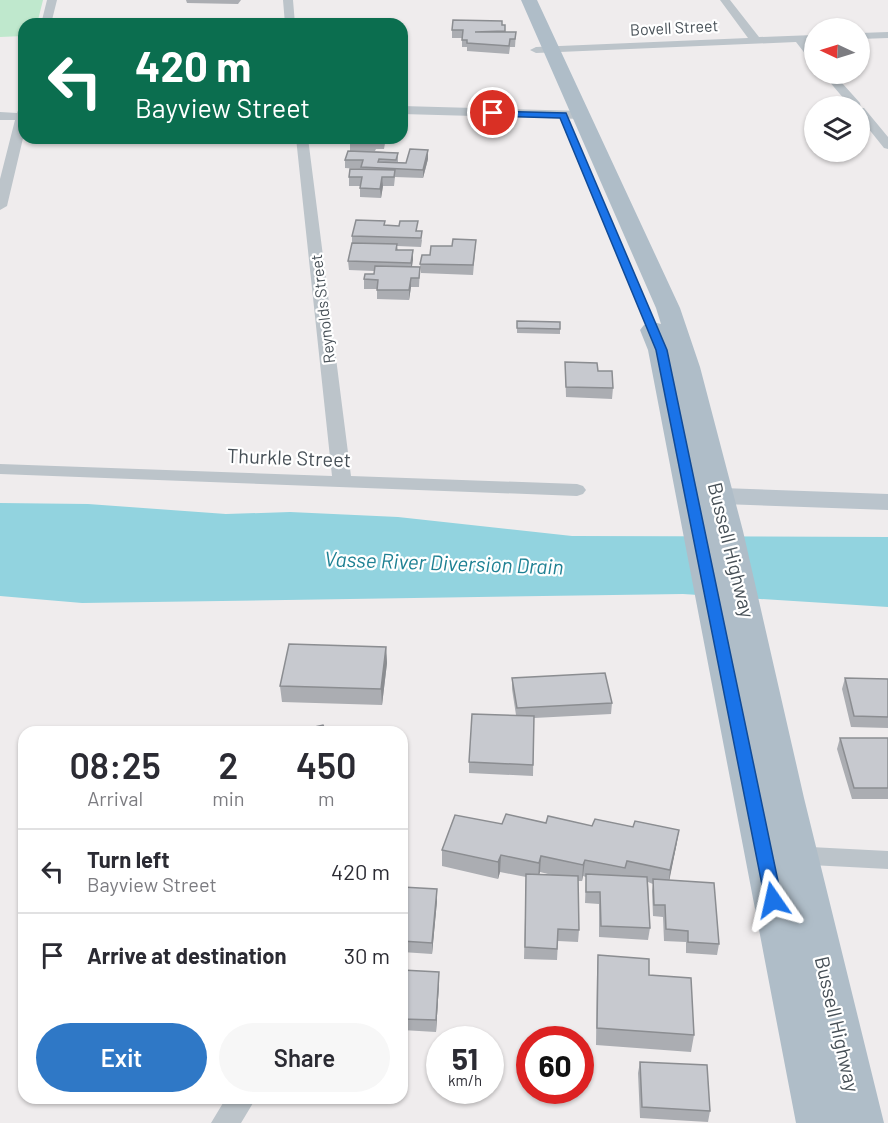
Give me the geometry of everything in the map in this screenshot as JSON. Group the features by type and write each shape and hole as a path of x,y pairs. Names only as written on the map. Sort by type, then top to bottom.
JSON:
{"main road":[{"name":"Bussell Highway","path":"514,0 583,115 668,308 687,367 705,495"},
{"name":"Bussell Highway","path":"530,0 563,115 661,350 705,495 782,855 819,1123"},
{"name":"Bussell Highway","path":"782,855 861,1123"}],"street":[{"path":"48,18 52,0"},
{"path":"288,0 290,18"},
{"path":"725,0 756,40"},
{"path":"870,35 888,34"},
{"path":"799,39 804,45"},
{"name":"Bovell Street","path":"544,49 804,39"},
{"path":"837,84 847,96"},
{"path":"408,110 583,115"},
{"path":"0,116 18,113"},
{"path":"870,123 888,145"},
{"path":"0,206 18,129"},
{"name":"Reynolds Street","path":"303,144 342,481"},
{"name":"Thurkle Street","path":"0,469 576,489"},
{"path":"705,495 888,502"},
{"path":"782,855 888,860"},
{"path":"225,1123 238,1104"}],"green space":[{"path":"0,0 43,0 38,18 18,18 18,36 0,37"}],"water":[{"name":"Vasse River Diversion Drain","path":"0,503 88,504 226,514 290,512 398,517 572,536 888,537 888,607 683,594 82,603 0,596"}],"building":[{"path":"453,20 502,21 505,31 475,32 516,32 515,39 510,39 509,46 467,43 467,40 462,40 463,30 452,30"},
{"path":"410,149 428,150 423,170 361,167 363,160 345,160 348,151 398,153 396,160 379,159 378,162 406,163"},
{"path":"350,169 395,170 394,177 382,177 380,189 360,188 362,177 349,177"},
{"path":"356,220 385,221 384,225 399,226 400,221 418,221 416,231 422,231 421,238 352,236"},
{"path":"453,239 476,240 473,265 420,264 422,255 430,255 431,246 452,246"},
{"path":"352,243 397,244 396,250 413,250 411,263 348,261"},
{"path":"375,266 420,267 419,278 411,278 409,290 377,290 378,280 364,279 365,274 374,274"},
{"path":"517,321 560,322 560,329 517,328"},
{"path":"565,362 597,363 598,371 612,371 613,388 566,387"},
{"path":"289,644 386,647 381,689 280,686"},
{"path":"605,673 612,703 517,708 512,678"},
{"path":"845,678 888,679 888,717 854,716"},
{"path":"472,714 534,716 533,765 469,762"},
{"path":"840,738 888,738 888,788 854,788"},
{"path":"506,814 546,823 548,816 592,826 595,819 633,827 635,821 679,830 670,870 627,861 625,868 585,860 583,865 541,856 539,863 501,855 498,862 442,850 455,815 502,824"},
{"path":"526,874 578,876 579,930 558,929 557,949 525,947"},
{"path":"586,874 647,877 650,928 601,926 600,892 586,892"},
{"path":"653,879 714,883 719,944 688,942 688,931 666,929 665,905 654,905"},
{"path":"408,887 437,889 432,943 408,941"},
{"path":"598,955 649,959 649,975 691,978 694,1035 597,1028"},
{"path":"408,970 439,972 436,1020 408,1019"},
{"path":"640,1062 707,1065 710,1111 642,1107"}],"route":[{"path":"493,113 563,115 661,350 773,900"}]}
